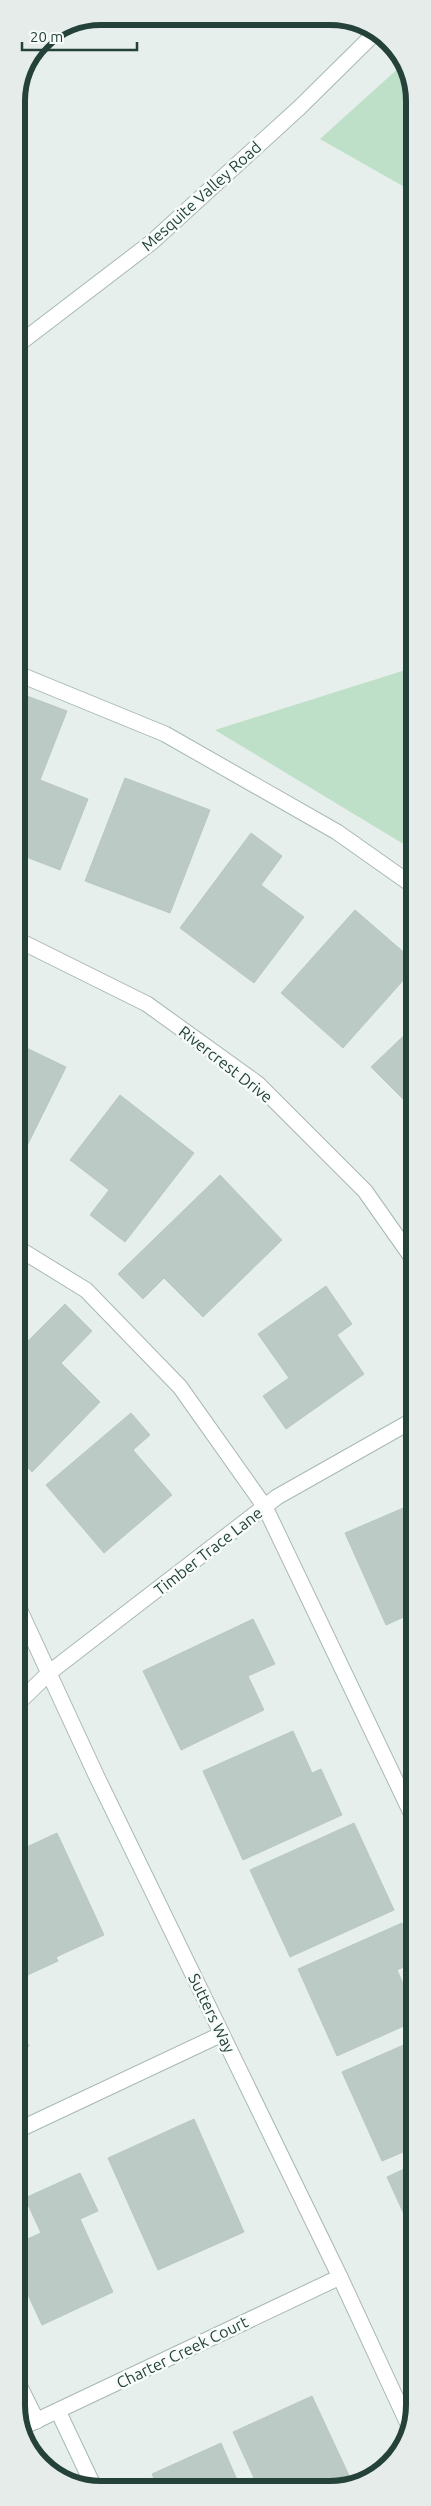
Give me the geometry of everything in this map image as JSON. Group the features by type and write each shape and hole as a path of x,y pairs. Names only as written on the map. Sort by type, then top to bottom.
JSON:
{"street":[{"name":"Mesquite Valley Road","path":"25,339 152,242 344,66 371,38"},
{"path":"25,677 165,734 337,832 406,882"},
{"name":"Rivercrest Drive","path":"25,943 147,1004 258,1084 364,1191 406,1249"},
{"path":"25,1253 86,1290 180,1387 265,1507 406,1802"},
{"name":"Timber Trace Lane","path":"25,1696 50,1672 277,1497 406,1424"},
{"name":"Sutters Way","path":"25,1621 96,1775 340,2277 405,2418"},
{"path":"25,2126 222,2034"},
{"name":"Charter Creek Court","path":"30,2424 340,2277"},
{"path":"25,2408 30,2424"},
{"path":"58,2411 91,2480"}],"green space":[{"path":"398,68 406,96 406,188 320,139"},
{"path":"406,670 406,846 215,730"}],"building":[{"path":"27,696 67,711 40,780 88,799 60,870 25,856 25,701"},
{"path":"125,778 210,810 170,913 85,881"},
{"path":"251,833 282,856 261,885 304,917 254,983 180,928"},
{"path":"355,910 406,954 406,977 343,1048 281,993"},
{"path":"406,1034 406,1102 371,1067"},
{"path":"25,1047 66,1067 25,1150"},
{"path":"120,1095 194,1153 125,1242 90,1215 109,1190 70,1160"},
{"path":"220,1175 282,1240 203,1317 164,1278 143,1299 118,1274"},
{"path":"326,1286 352,1324 337,1335 364,1374 286,1429 263,1396 289,1378 258,1334"},
{"path":"65,1304 92,1331 61,1363 100,1402 32,1472 25,1465 25,1344"},
{"path":"131,1413 150,1435 133,1450 172,1495 104,1553 46,1485"},
{"path":"406,1507 406,1616 386,1625 345,1533"},
{"path":"253,1619 275,1664 248,1676 264,1710 181,1750 143,1671"},
{"path":"293,1731 312,1773 321,1769 342,1815 243,1860 203,1771"},
{"path":"354,1823 394,1910 290,1957 250,1870"},
{"path":"57,1833 104,1935 56,1957 58,1961 25,1976 25,1848"},
{"path":"402,1923 406,1932 406,1966 397,1970 406,1990 406,2025 337,2056 298,1969"},
{"path":"25,2038 29,2046 25,2048"},
{"path":"406,2044 406,2151 382,2161 342,2072"},
{"path":"194,2119 244,2232 158,2270 108,2158"},
{"path":"406,2168 406,2218 387,2177"},
{"path":"80,2173 98,2211 80,2219 113,2292 42,2325 25,2288 25,2240 41,2233 25,2198"},
{"path":"312,2396 350,2478 335,2481 255,2481 233,2432"},
{"path":"221,2443 238,2481 155,2481 152,2474"}]}
